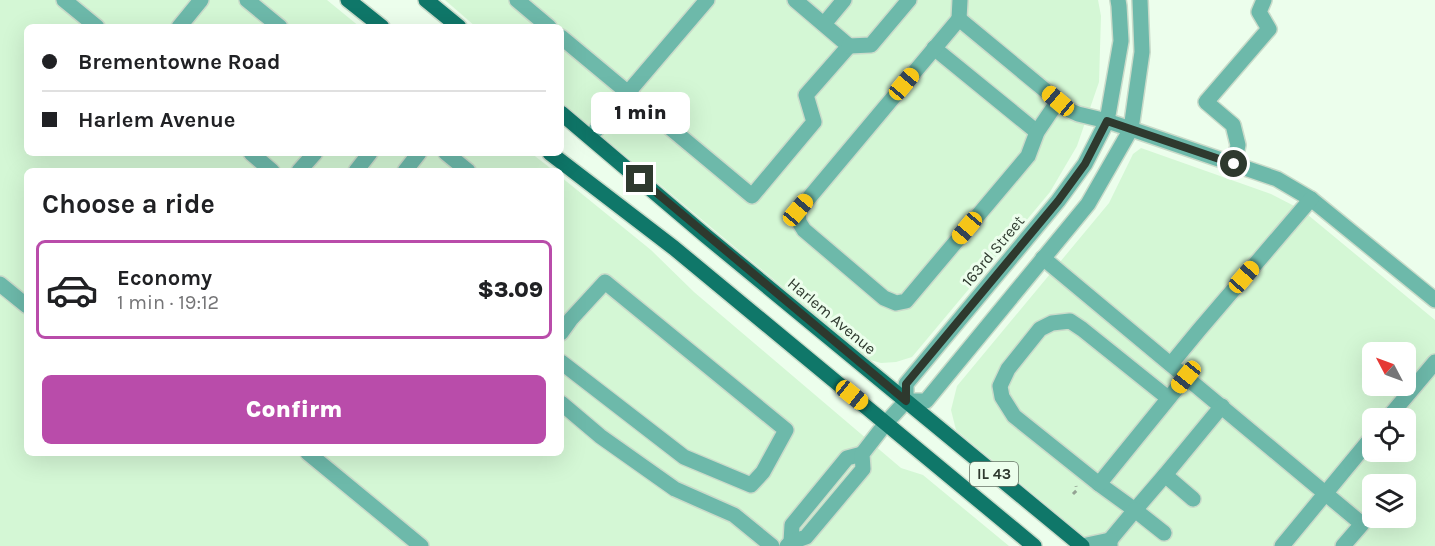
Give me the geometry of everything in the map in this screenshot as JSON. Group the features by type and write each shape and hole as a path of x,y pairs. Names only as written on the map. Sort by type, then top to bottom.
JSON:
{"main road":[{"path":"348,0 378,24"},
{"path":"426,0 455,24"},
{"name":"Harlem Avenue","path":"564,115 1082,546"},
{"name":"IL 43","path":"554,156 674,248 1034,546"}],"street":[{"path":"64,0 93,24"},
{"path":"181,24 201,0"},
{"path":"247,0 276,24"},
{"path":"517,0 545,24"},
{"path":"590,137 706,0"},
{"path":"795,0 849,45 871,45 909,0"},
{"path":"824,24 844,0"},
{"path":"960,0 959,19 798,210 799,222 804,230 884,298 896,303 906,301 1028,156 1037,132 1058,101"},
{"name":"163rd Street","path":"789,544 792,525 847,458 862,454 906,401 906,384 1058,201 1085,164 1107,121 1121,41 1118,0"},
{"path":"906,401 926,401 1088,204 1131,129 1142,52 1140,0"},
{"path":"1234,164 1238,145 1233,125 1206,102 1269,29 1259,12 1264,0"},
{"path":"959,19 1070,110 1277,179 1311,199 1435,300"},
{"path":"564,39 753,196 814,122 806,95 849,45"},
{"path":"934,48 1037,132"},
{"path":"254,156 268,168"},
{"path":"302,168 312,156"},
{"path":"407,168 417,156"},
{"path":"450,156 464,168"},
{"path":"1171,364 1311,199"},
{"path":"1013,254 1033,270"},
{"path":"1043,258 1362,524 1343,546"},
{"path":"564,329 605,282 786,430 763,472 751,485 684,457 564,364"},
{"path":"0,284 24,304"},
{"path":"1164,533 1014,416 1002,397 1000,386 1008,369 1040,329 1052,322 1070,321 1168,398"},
{"path":"1396,408 1435,362"},
{"path":"1099,484 1186,377"},
{"path":"564,406 600,436 675,489 734,515 772,546"},
{"path":"1082,546 1110,543 1221,406"},
{"path":"1282,546 1362,449"},
{"path":"312,456 421,546"},
{"path":"1165,475 1193,499"}],"shaded area":[{"path":"0,0 327,0 356,24 24,24 24,156 535,156 550,168 24,168 24,456 564,456 564,179 651,250 694,292 901,468 923,475 1009,546 0,546"},
{"path":"445,0 1098,0 1101,16 1099,82 1077,146 1050,192 912,357 896,362 881,363 870,360 564,105 564,24 473,24"},
{"path":"1141,148 1271,194 1302,210 1435,320 1435,546 1096,546 956,430 951,410 957,386 1109,203 1133,154"}],"route":[{"path":"640,179 906,401 906,384 1058,201 1085,164 1107,121 1234,164"}]}
